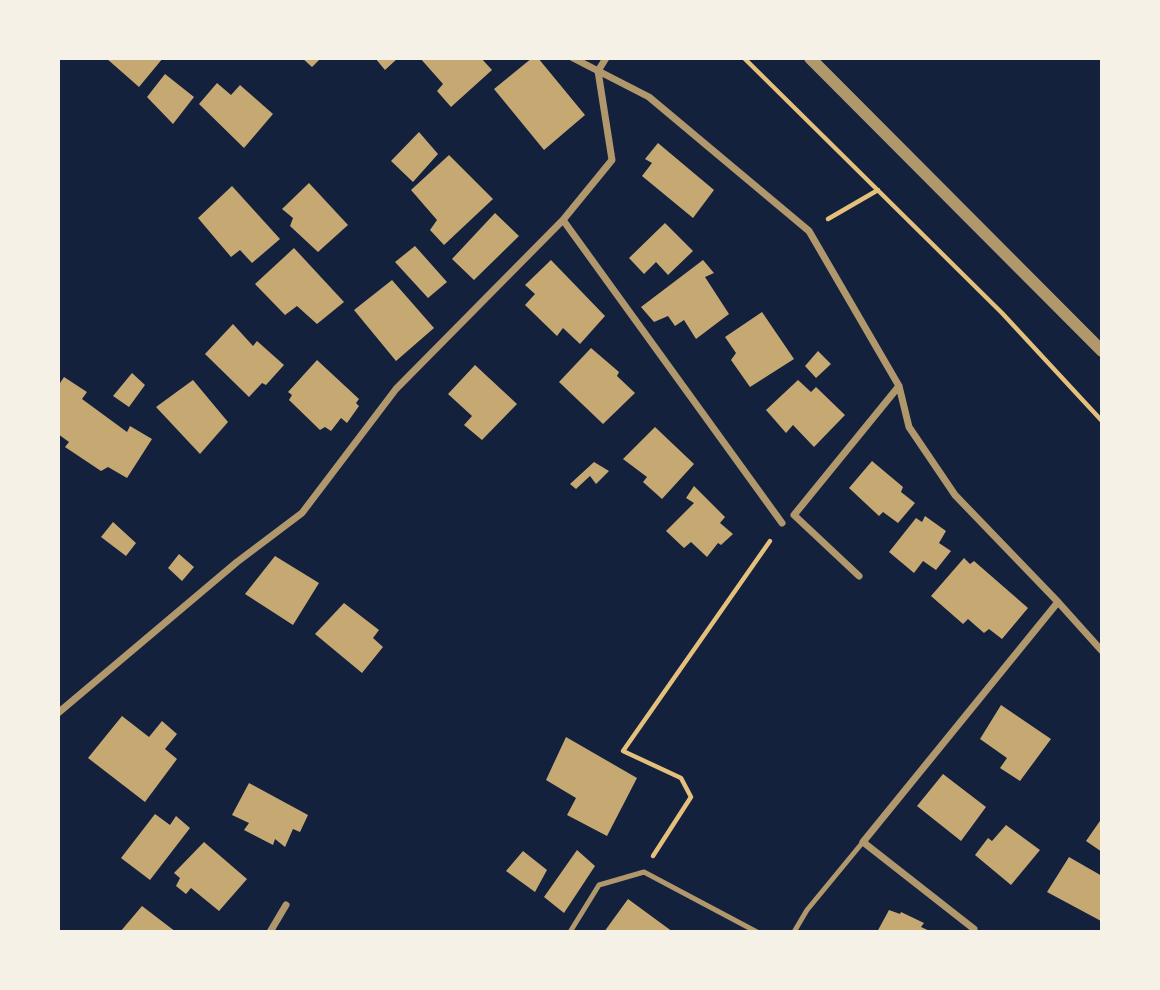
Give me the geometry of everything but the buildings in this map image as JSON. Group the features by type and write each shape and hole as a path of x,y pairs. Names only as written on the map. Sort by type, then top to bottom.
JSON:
{"street":[{"path":"573,58 649,97 809,231 899,386 909,427 956,495 1102,651"},
{"path":"58,713 237,562 302,513 396,389 563,220 612,160 598,71 606,58"},
{"path":"810,58 1102,351"},
{"path":"563,220 782,523"},
{"path":"859,576 794,515 899,386"},
{"path":"974,929 863,842 1058,602"},
{"path":"1094,642 1102,636"},
{"path":"270,932 286,905"}],"lane":[{"path":"794,932 807,910 863,842"},
{"path":"570,932 599,885 644,872 757,932"}],"path":[{"path":"744,58 1002,313 1102,421"},
{"path":"809,231 878,190"},
{"path":"644,872 691,797 681,778 623,751 782,523"}]}
